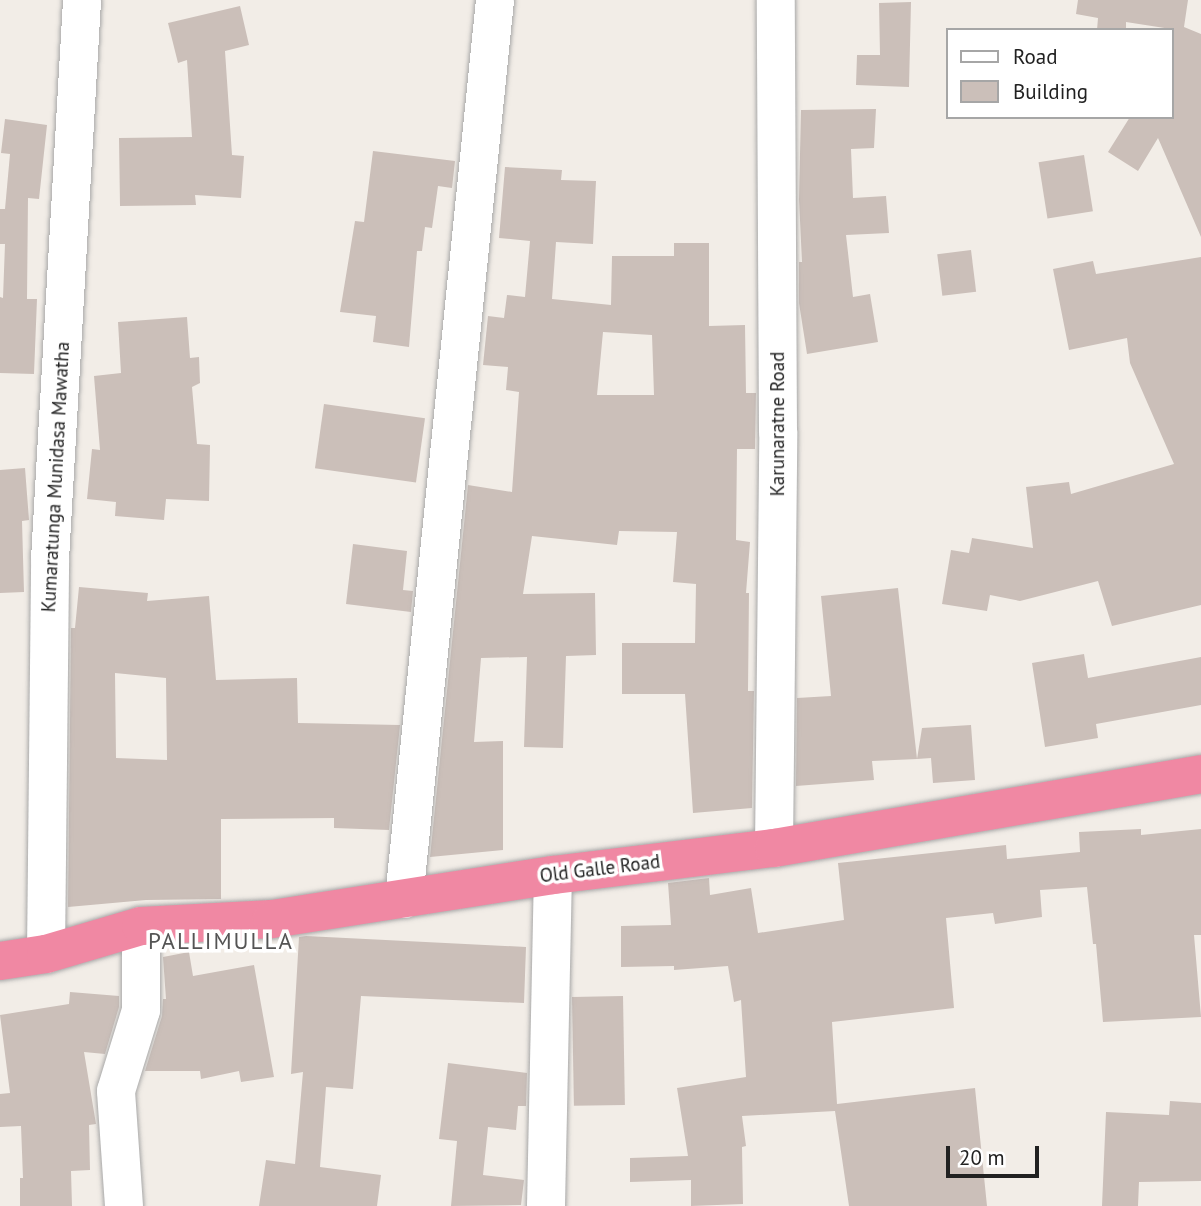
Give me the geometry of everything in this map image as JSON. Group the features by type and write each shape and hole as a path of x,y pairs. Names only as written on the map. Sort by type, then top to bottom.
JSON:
{"highway":[{"name":"Old Galle Road","path":"0,961 46,954 141,926 272,919 553,875 774,848 1201,774"}],"street":[{"name":"Kumaratunga Munidasa Mawatha","path":"46,954 50,559 82,0"},
{"path":"404,899 495,0"},
{"name":"Karunaratne Road","path":"774,848 778,432 776,0"},
{"path":"546,1206 553,875"},
{"path":"124,1206 116,1091 141,1010 141,926"}],"building":[{"path":"1078,0 1188,0 1184,27 1201,34 1201,237 1158,138 1138,171 1108,152 1129,119 1173,119 1173,28 1126,22 1126,28 1097,28 1098,18 1076,14"},
{"path":"911,2 909,87 856,85 857,55 880,55 879,3"},
{"path":"240,6 249,45 225,51 232,155 244,156 241,198 195,195 196,205 120,206 119,138 192,137 187,60 178,63 168,23"},
{"path":"876,109 874,148 851,149 853,198 886,196 889,233 846,235 853,297 870,294 878,342 807,354 799,303 799,262 802,262 799,199 801,110"},
{"path":"5,119 47,125 39,199 28,198 27,299 37,299 34,374 0,373 0,297 3,298 5,244 0,244 0,209 5,209 10,154 1,153"},
{"path":"373,151 455,161 452,188 438,186 432,228 425,227 422,251 417,251 409,347 373,342 376,316 340,312 355,221 364,222"},
{"path":"1084,155 1093,211 1047,218 1039,162"},
{"path":"505,167 562,170 561,180 596,181 593,244 556,242 552,299 611,305 612,256 674,256 674,243 709,243 709,326 745,325 746,393 756,393 755,449 737,449 736,540 750,542 746,593 749,593 748,691 754,691 752,808 693,813 685,694 622,694 622,643 695,643 696,584 673,582 677,532 619,531 617,545 532,536 523,594 595,593 596,655 566,656 563,748 524,747 527,657 481,658 474,742 503,741 503,850 430,857 468,485 512,492 519,392 506,390 508,367 483,365 488,316 504,318 507,295 525,297 530,241 499,238","holes":["603,332 652,335 654,395 597,395"]},
{"path":"971,250 976,292 942,296 937,254"},
{"path":"1201,257 1201,605 1112,626 1098,581 1020,601 990,595 987,611 942,604 951,550 969,553 972,538 1033,548 1026,487 1069,482 1071,494 1174,464 1130,363 1127,338 1069,350 1053,269 1093,261 1096,274"},
{"path":"187,317 190,358 199,357 200,383 192,387 197,444 210,445 209,501 166,499 164,520 115,516 116,502 87,499 92,449 100,450 94,376 121,373 118,322"},
{"path":"324,404 425,418 416,483 315,468"},
{"path":"25,468 29,520 22,521 24,592 0,593 0,470"},
{"path":"353,544 407,551 403,590 413,591 411,612 346,604"},
{"path":"79,587 148,593 147,601 209,596 216,680 297,678 298,723 400,725 389,830 334,828 334,818 221,819 221,899 146,900 68,907 71,628 75,628","holes":["115,673 166,678 167,760 116,758"]},
{"path":"898,588 917,759 872,761 874,780 796,786 797,698 831,696 821,596"},
{"path":"1084,654 1088,678 1201,657 1201,705 1096,724 1098,738 1045,747 1032,663"},
{"path":"971,725 975,780 933,783 931,758 917,759 922,728"},
{"path":"1141,829 1141,835 1201,829 1201,935 1194,935 1201,1017 1103,1022 1096,944 1093,944 1087,887 1040,890 1042,917 995,924 993,913 946,918 954,1008 832,1022 837,1104 975,1088 987,1206 849,1206 835,1111 742,1116 746,1146 742,1147 743,1204 691,1206 691,1180 630,1182 630,1158 688,1156 677,1088 746,1077 741,1000 734,1002 728,966 674,970 674,966 621,967 621,926 671,925 668,883 709,878 710,895 751,888 758,933 844,920 838,863 1006,845 1007,859 1080,852 1079,832"},
{"path":"299,937 526,947 524,1003 361,996 353,1089 326,1087 320,1167 381,1175 377,1206 259,1206 266,1160 295,1164 303,1072 291,1074"},
{"path":"189,952 193,976 254,965 274,1077 241,1082 239,1071 201,1079 200,1071 145,1071 162,1016 163,999 166,999 163,957"},
{"path":"70,992 119,996 119,1007 105,1054 84,1052 96,1124 89,1125 90,1170 71,1171 72,1206 20,1206 20,1178 23,1178 21,1126 0,1127 0,1094 10,1093 0,1015 69,1004"},
{"path":"623,996 625,1105 574,1106 572,997"},
{"path":"448,1063 527,1073 526,1106 518,1106 516,1130 488,1127 483,1175 524,1180 521,1205 451,1206 457,1141 439,1139"},
{"path":"1170,1101 1201,1103 1201,1181 1139,1182 1138,1206 1102,1206 1106,1112 1169,1115"}],"district":[{"name":"PALLIMULLA","path":"221,941"}]}
